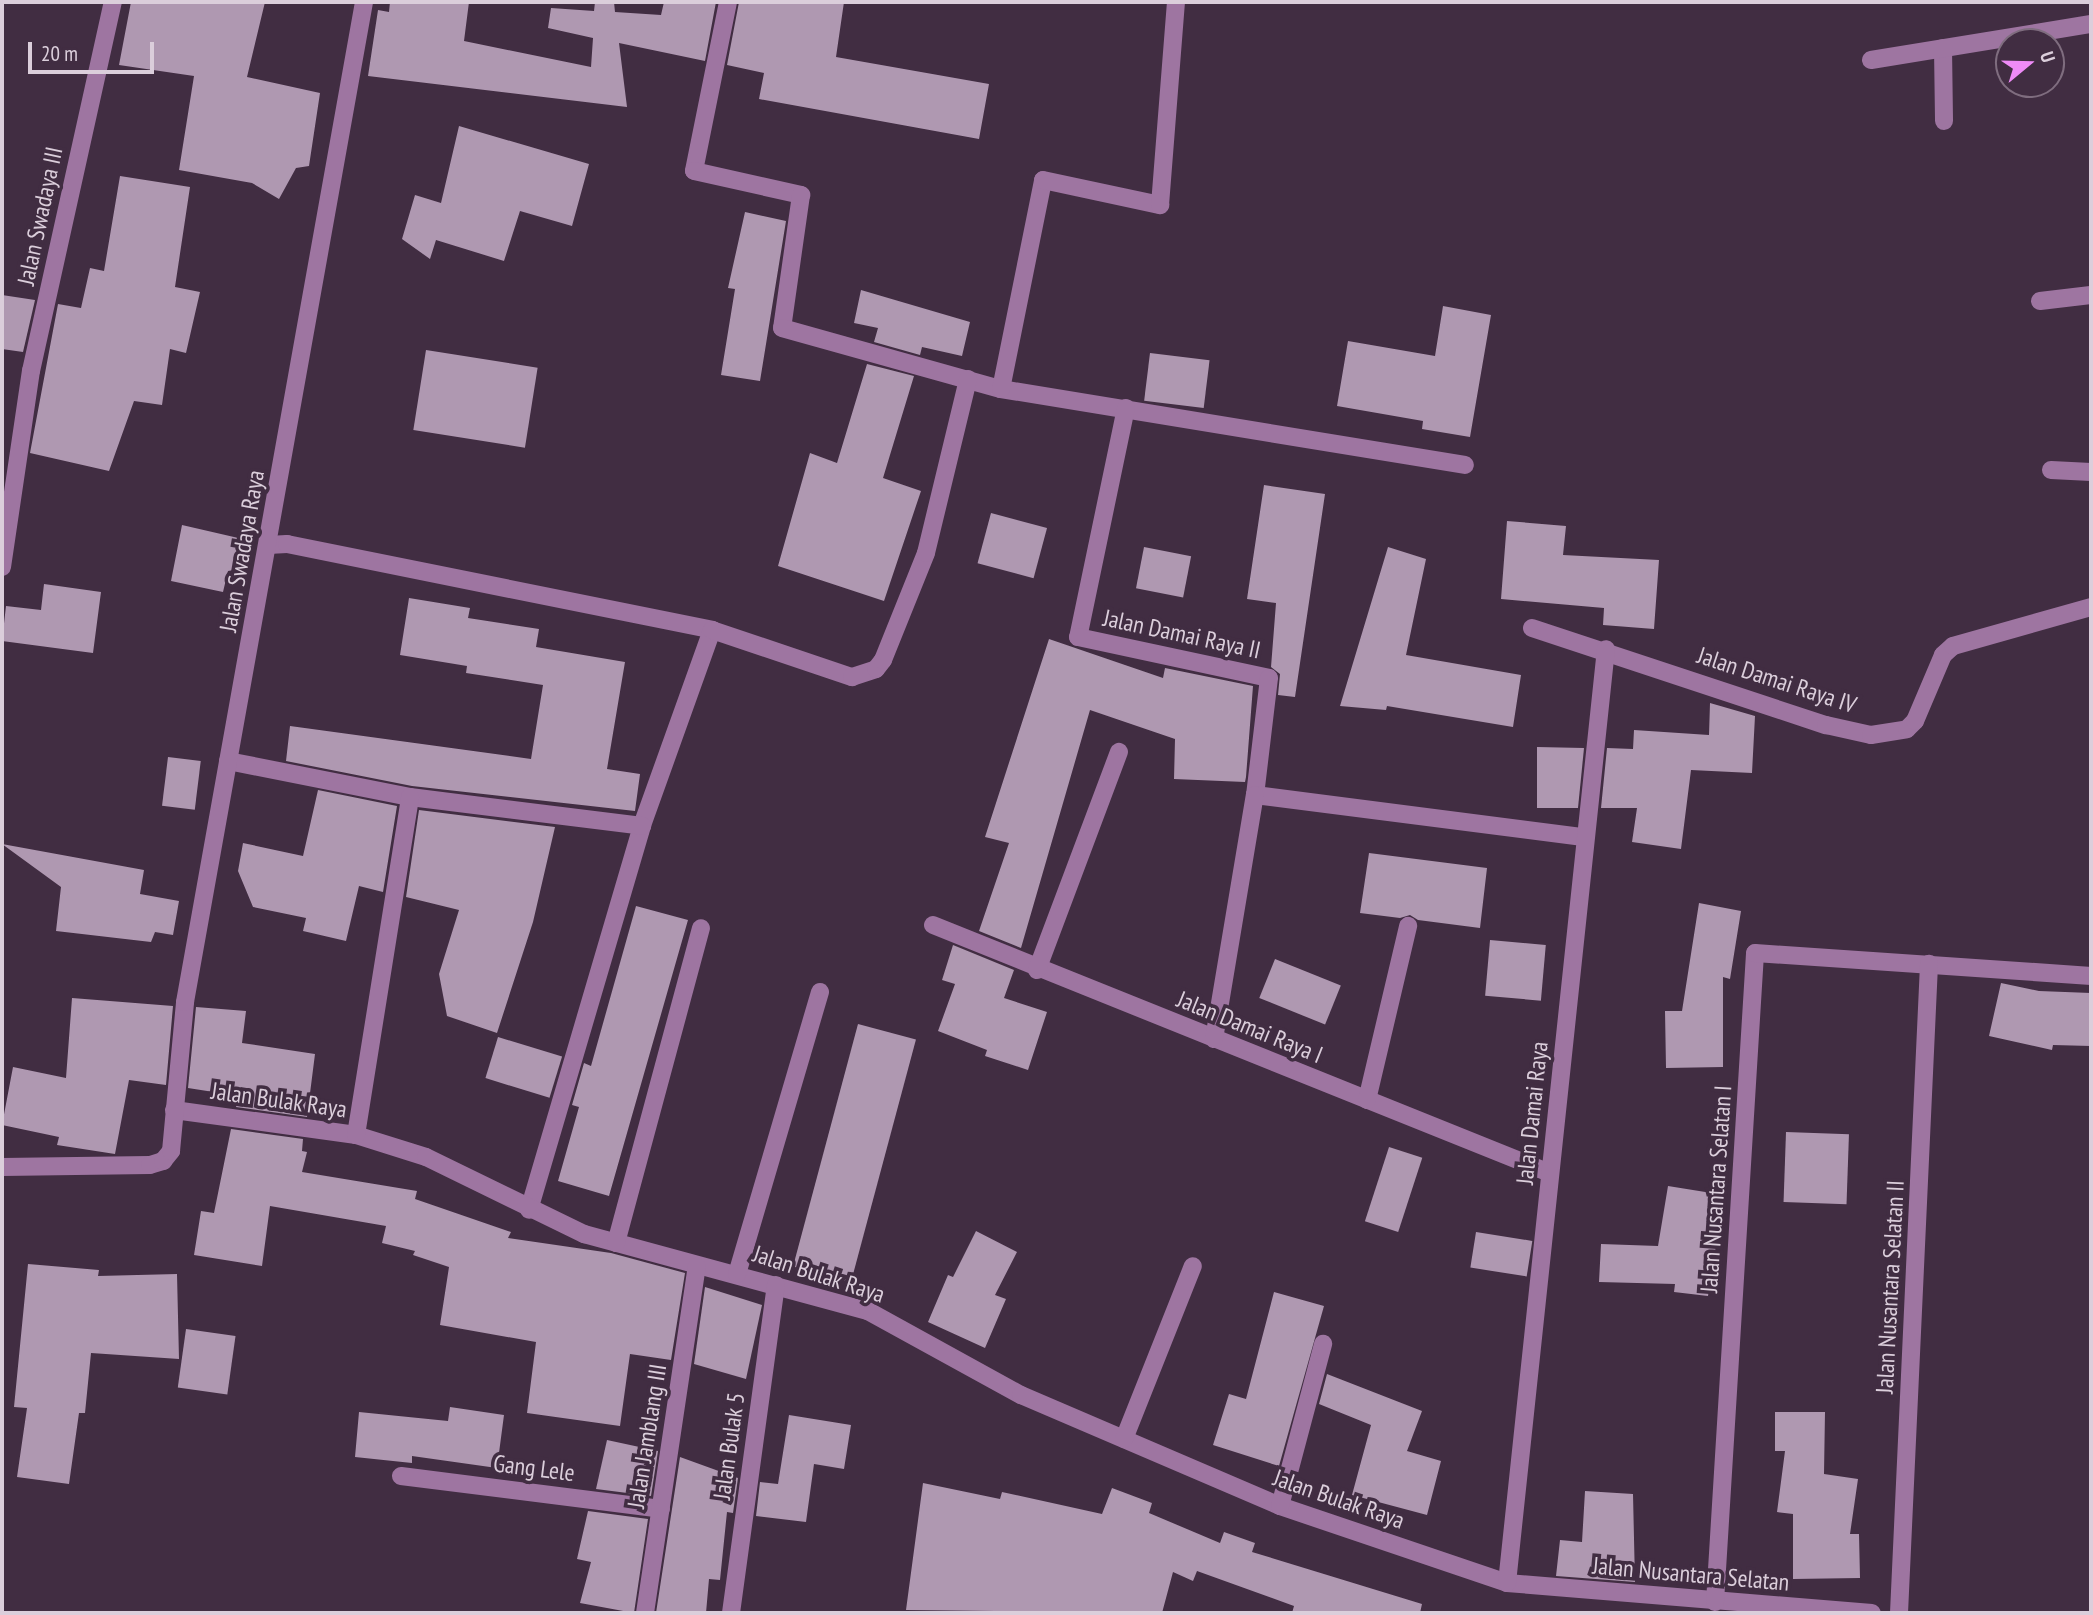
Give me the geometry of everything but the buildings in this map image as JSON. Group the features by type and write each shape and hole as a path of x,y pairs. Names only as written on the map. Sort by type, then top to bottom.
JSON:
{"street":[{"name":"Jalan Swadaya III","path":"2,567 31,372 113,2"},
{"name":"Jalan Swadaya Raya","path":"2,1167 150,1165 163,1161 171,1151 185,1002 364,2"},
{"path":"728,2 694,171 801,195 782,328 1001,389 1465,465"},
{"path":"1001,389 1043,180 1160,205 1176,2"},
{"path":"1871,60 2091,24"},
{"path":"1943,48 1944,121"},
{"path":"2040,301 2091,295"},
{"path":"268,545 287,544 712,629 852,677 876,669 883,660 926,553 968,379"},
{"name":"Jalan Damai Raya II","path":"1126,408 1078,637 1269,678 1255,795"},
{"path":"2051,470 2091,472"},
{"name":"Jalan Damai Raya IV","path":"1532,628 1606,649 1826,725 1871,735 1889,734 1915,721 1943,655 1953,646 2091,607"},
{"path":"529,1210 642,826 712,629"},
{"name":"Jalan Damai Raya","path":"1507,1583 1606,649"},
{"path":"1037,970 1119,752"},
{"path":"228,761 410,797 642,826"},
{"path":"1214,1039 1255,795 1585,837"},
{"path":"356,1135 410,797"},
{"name":"Jalan Damai Raya I","path":"933,925 1037,970 1550,1173"},
{"path":"1367,1100 1408,926"},
{"path":"616,1243 701,928"},
{"name":"Jalan Nusantara Selatan I","path":"1715,1602 1755,953 1929,964"},
{"path":"1929,964 2091,976"},
{"name":"Jalan Nusantara Selatan II","path":"1899,1613 1929,964"},
{"path":"737,1274 820,992"},
{"name":"Jalan Bulak Raya","path":"174,1110 356,1135 426,1157 529,1210 616,1243 868,1311 1021,1395 1280,1506 1507,1583"},
{"path":"1124,1439 1193,1266"},
{"name":"Jalan Jamblang III","path":"645,1613 697,1267"},
{"name":"Jalan Bulak 5","path":"731,1613 776,1285"},
{"path":"1280,1506 1323,1344"},
{"name":"Gang Lele","path":"401,1476 661,1509"},
{"name":"Jalan Nusantara Selatan","path":"1507,1583 1872,1613"}]}
